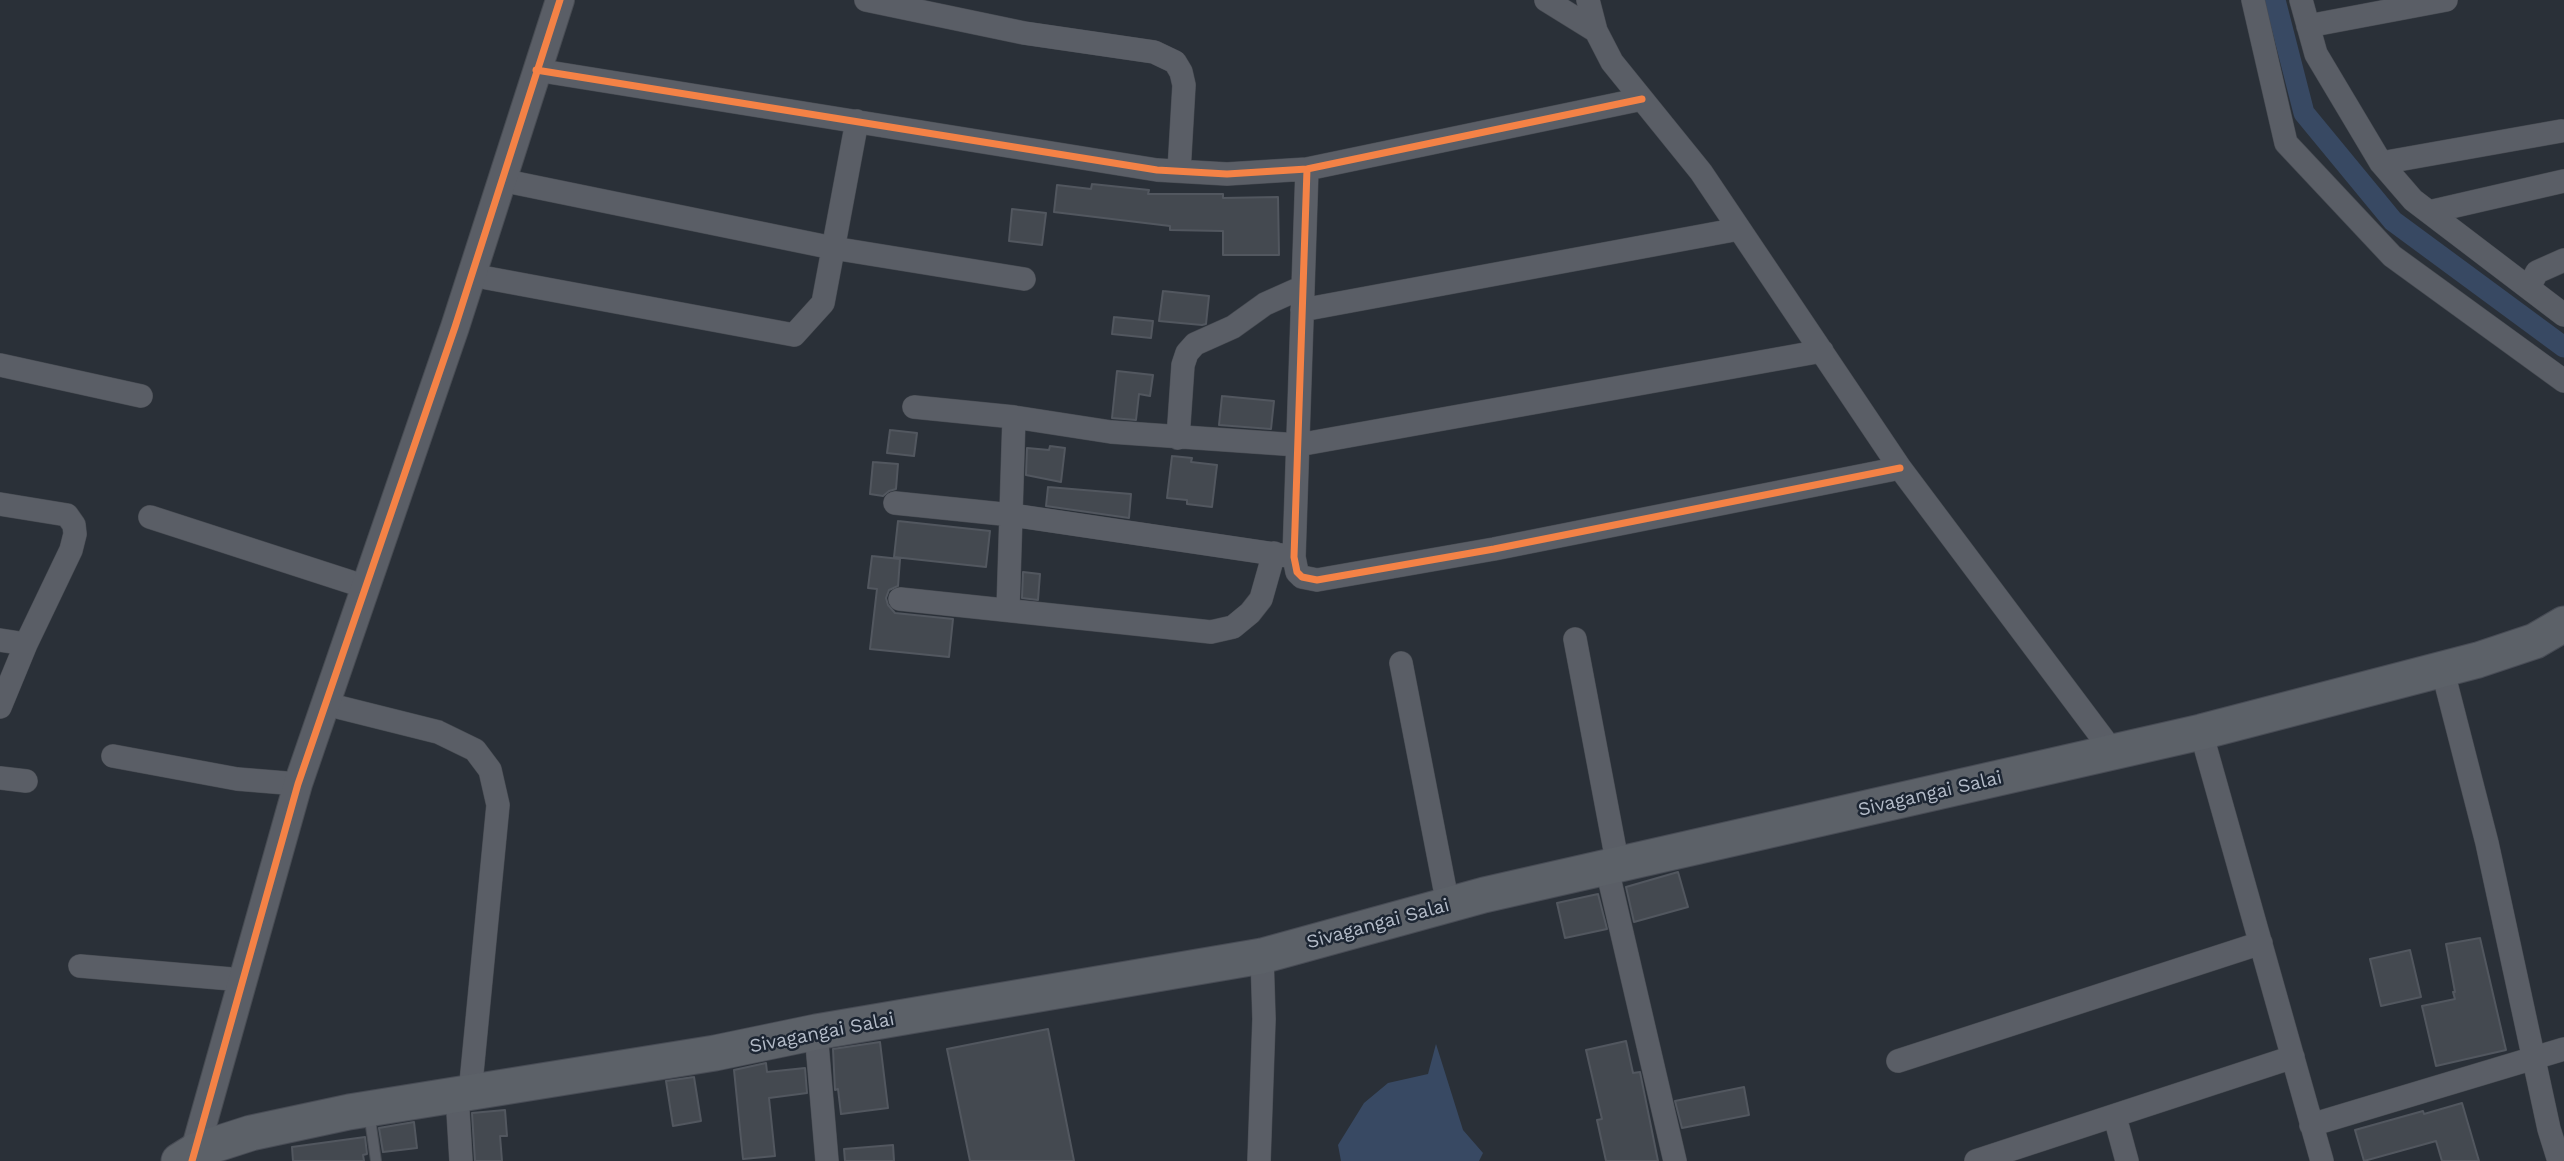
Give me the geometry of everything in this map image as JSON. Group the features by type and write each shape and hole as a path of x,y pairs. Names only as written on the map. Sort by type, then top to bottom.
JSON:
{"main road":[{"name":"Sivagangai Salai","path":"189,1158 251,1133 368,1109 715,1053 816,1032 1262,956 1448,905 2201,732 2478,660 2535,641 2564,624"}],"street":[{"path":"189,1158 299,784 471,275 560,0"},
{"path":"866,0 1024,33 1154,52 1175,62 1184,85 1179,171"},
{"path":"1546,0 1596,31"},
{"path":"1588,0 1596,31 1612,62 1701,172 1900,468 2113,752"},
{"path":"2253,0 2286,143 2392,256 2564,381"},
{"path":"2301,0 2316,54 2381,163 2413,200 2564,315"},
{"path":"2308,26 2446,0"},
{"path":"536,70 1157,170 1227,174 1307,169 1642,99"},
{"path":"471,275 794,335 822,303 857,121"},
{"path":"2381,163 2561,131"},
{"path":"900,599 1211,632 1233,626 1250,613 1261,599 1284,555 1298,445 1307,169"},
{"path":"501,180 833,248 1024,279"},
{"path":"2429,212 2564,181"},
{"path":"1178,438 1183,365 1187,353 1195,344 1233,327 1265,304 1739,229"},
{"path":"2529,287 2537,272 2564,260"},
{"path":"914,407 1014,417 1111,432 1298,445 1822,351"},
{"path":"0,365 141,396"},
{"path":"1008,610 1014,417"},
{"path":"895,503 1012,515 1284,555 1302,577 1317,580 1494,549 1900,468"},
{"path":"0,504 67,515 74,525 75,534 71,550 26,644 0,707"},
{"path":"150,517 366,587"},
{"path":"1574,639 1613,867 1675,1161"},
{"path":"0,640 26,644"},
{"path":"1401,663 1448,905"},
{"path":"2442,668 2487,843 2549,1129 2559,1161"},
{"path":"326,704 438,732 475,750 490,770 498,805 463,1094 461,1161"},
{"path":"2201,732 2322,1161"},
{"path":"113,756 212,775 299,784"},
{"path":"0,778 26,781"},
{"path":"1898,1061 2261,943"},
{"path":"1259,1161 1264,1019 1262,956"},
{"path":"80,966 243,981"},
{"path":"816,1032 827,1161"},
{"path":"2311,1125 2564,1049"},
{"path":"1976,1161 2293,1057"},
{"path":"2115,1117 2127,1161"}],"lane":[{"path":"368,1109 376,1161"}],"water":[{"path":"1436,1044 1463,1130 1483,1153 1479,1161 1341,1161 1338,1145 1364,1103 1388,1083 1428,1074"}],"building":[{"path":"1092,184 1149,190 1148,194 1223,194 1223,198 1278,197 1279,255 1223,255 1223,231 1170,230 1170,226 1054,212 1057,185 1091,189"},
{"path":"1012,209 1046,213 1042,245 1009,241"},
{"path":"1163,291 1209,296 1206,324 1159,321"},
{"path":"1114,317 1153,321 1151,338 1112,334"},
{"path":"1117,371 1153,375 1150,396 1139,394 1136,420 1112,418"},
{"path":"1222,396 1274,401 1271,429 1219,425"},
{"path":"890,430 917,433 914,456 887,453"},
{"path":"1050,446 1065,448 1061,482 1026,475 1027,448 1049,450"},
{"path":"1172,456 1192,458 1191,462 1217,465 1212,507 1167,498"},
{"path":"873,462 898,464 896,489 883,496 870,494"},
{"path":"1048,487 1131,494 1129,518 1046,506"},
{"path":"898,521 990,531 986,567 894,557"},
{"path":"872,556 900,559 898,586 889,590 886,598 895,613 953,619 949,657 870,649 877,589 868,588"},
{"path":"1023,572 1040,574 1038,600 1022,598"},
{"path":"1678,872 1688,907 1634,922 1626,887"},
{"path":"1598,894 1607,929 1565,938 1557,903"},
{"path":"2480,938 2506,1050 2436,1066 2422,1006 2455,999 2446,944"},
{"path":"2410,950 2421,997 2381,1006 2370,959"},
{"path":"1048,1029 1074,1161 970,1161 947,1049"},
{"path":"1626,1041 1633,1073 1640,1072 1658,1161 1606,1161 1597,1120 1602,1119 1586,1050"},
{"path":"880,1042 888,1108 841,1114 838,1089 835,1090 833,1049"},
{"path":"766,1063 767,1072 805,1068 807,1093 769,1098 775,1156 743,1159 734,1070"},
{"path":"694,1077 701,1121 673,1126 666,1081"},
{"path":"1744,1087 1749,1115 1682,1128 1675,1101"},
{"path":"2462,1103 2479,1161 2442,1161 2436,1141 2364,1161 2355,1130"},
{"path":"505,1110 507,1136 500,1136 502,1161 475,1161 472,1113"},
{"path":"414,1122 417,1148 383,1152 379,1128"},
{"path":"365,1137 367,1154 363,1155 364,1161 293,1161 292,1147"},
{"path":"893,1145 894,1161 845,1161 844,1149"}],"waterway":[{"path":"2275,0 2304,113 2393,221 2564,347"}],"cycle path":[{"path":"192,1161 298,784 455,327 560,0"},
{"path":"536,70 1157,170 1227,174 1307,169 1642,99"},
{"path":"1307,169 1294,557 1297,572 1302,577 1317,580 1494,549 1900,468"}]}
